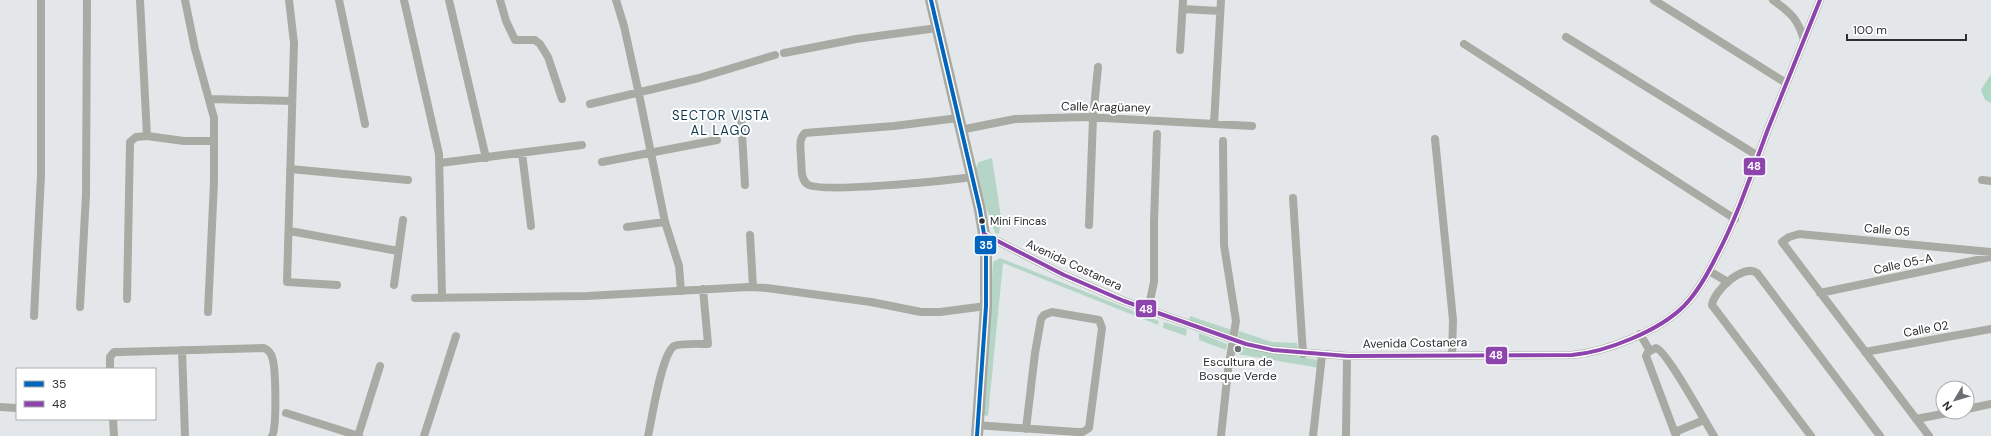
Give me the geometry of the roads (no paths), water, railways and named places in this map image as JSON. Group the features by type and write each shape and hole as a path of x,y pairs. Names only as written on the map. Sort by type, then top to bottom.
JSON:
{"street":[{"path":"34,316 41,175 41,0"},
{"path":"80,307 86,194 87,0"},
{"path":"140,0 147,136"},
{"path":"185,0 195,49 214,118 214,182 208,312"},
{"path":"289,0 294,43 290,169 290,231 287,282 336,285"},
{"path":"339,0 365,124"},
{"path":"404,0 435,134 440,163 442,298"},
{"path":"449,0 486,158"},
{"path":"500,0 506,21 515,40 535,40 545,50 562,99"},
{"path":"616,0 624,26 639,92 664,222 679,266 681,290"},
{"path":"931,0 984,234 986,306 977,431 1026,429 1082,432 1089,428 1102,328 1100,320 1052,312 1041,319 1035,353 1026,429"},
{"path":"1180,50 1183,0"},
{"path":"1214,124 1221,0"},
{"path":"1654,0 1786,83"},
{"path":"1773,0 1794,16 1799,23 1804,40"},
{"name":"Avenida Costanera","path":"984,234 1064,275 1148,310 1233,339 1273,350 1303,354 1347,356 1585,354 1609,348 1664,321 1683,306 1697,290 1709,271 1734,219 1786,83 1820,0"},
{"path":"1183,9 1220,11"},
{"path":"784,53 843,41 937,28"},
{"path":"1566,37 1758,156"},
{"path":"1464,44 1734,219"},
{"path":"590,104 699,78 775,56"},
{"path":"1089,225 1093,118 1098,67"},
{"path":"209,99 292,101"},
{"path":"741,116 745,185"},
{"name":"Calle Aragüaney","path":"972,177 912,184 811,187 806,184 802,177 800,141 805,133 894,126 959,124 1014,119 1093,118 1252,126"},
{"path":"1148,310 1154,282 1154,222 1157,134"},
{"path":"127,299 129,147 132,139 147,136 184,140 214,141"},
{"path":"1435,139 1453,320 1452,355"},
{"path":"602,162 717,140"},
{"path":"1221,436 1236,312 1224,245 1223,142"},
{"path":"440,163 582,145"},
{"path":"522,153 531,226"},
{"path":"290,169 408,180"},
{"path":"1293,198 1303,354"},
{"path":"394,286 403,220"},
{"path":"627,227 664,222"},
{"path":"290,231 398,250"},
{"name":"Calle 05","path":"1820,293 1782,242 1789,237 1799,234 1991,255"},
{"path":"750,235 753,288"},
{"name":"Calle 05-A","path":"1820,293 1991,255"},
{"path":"1811,436 1712,305 1717,294 1728,282 1749,270 1753,270 1757,273 1880,436"},
{"path":"1709,271 1728,282"},
{"path":"415,298 587,296 681,290 753,288 871,302 921,312 940,312 986,306"},
{"path":"648,436 664,364 671,350 678,345 708,344 703,289"},
{"path":"1820,293 1929,436"},
{"name":"Calle 02","path":"1864,352 1991,329"},
{"path":"1640,334 1650,351"},
{"path":"424,436 456,336"},
{"path":"1704,420 1675,434 1646,356 1650,351 1658,348 1664,355 1714,436"},
{"path":"110,368 110,357 114,352 267,349 274,363 275,409 272,436"},
{"path":"182,350 185,436"},
{"path":"1313,436 1322,355"},
{"path":"1346,436 1347,356"},
{"path":"286,413 346,434 359,436 380,366"},
{"path":"1975,407 1991,404"},
{"path":"0,407 16,408"},
{"path":"1916,419 1935,415"},
{"path":"113,420 114,436"}],"place":[{"name":"Mini Fincas","path":"982,221"},
{"name":"Escultura de Bosque Verde","path":"1238,349"}],"district":[{"name":"SECTOR VISTA AL LAGO","path":"721,122"}]}
